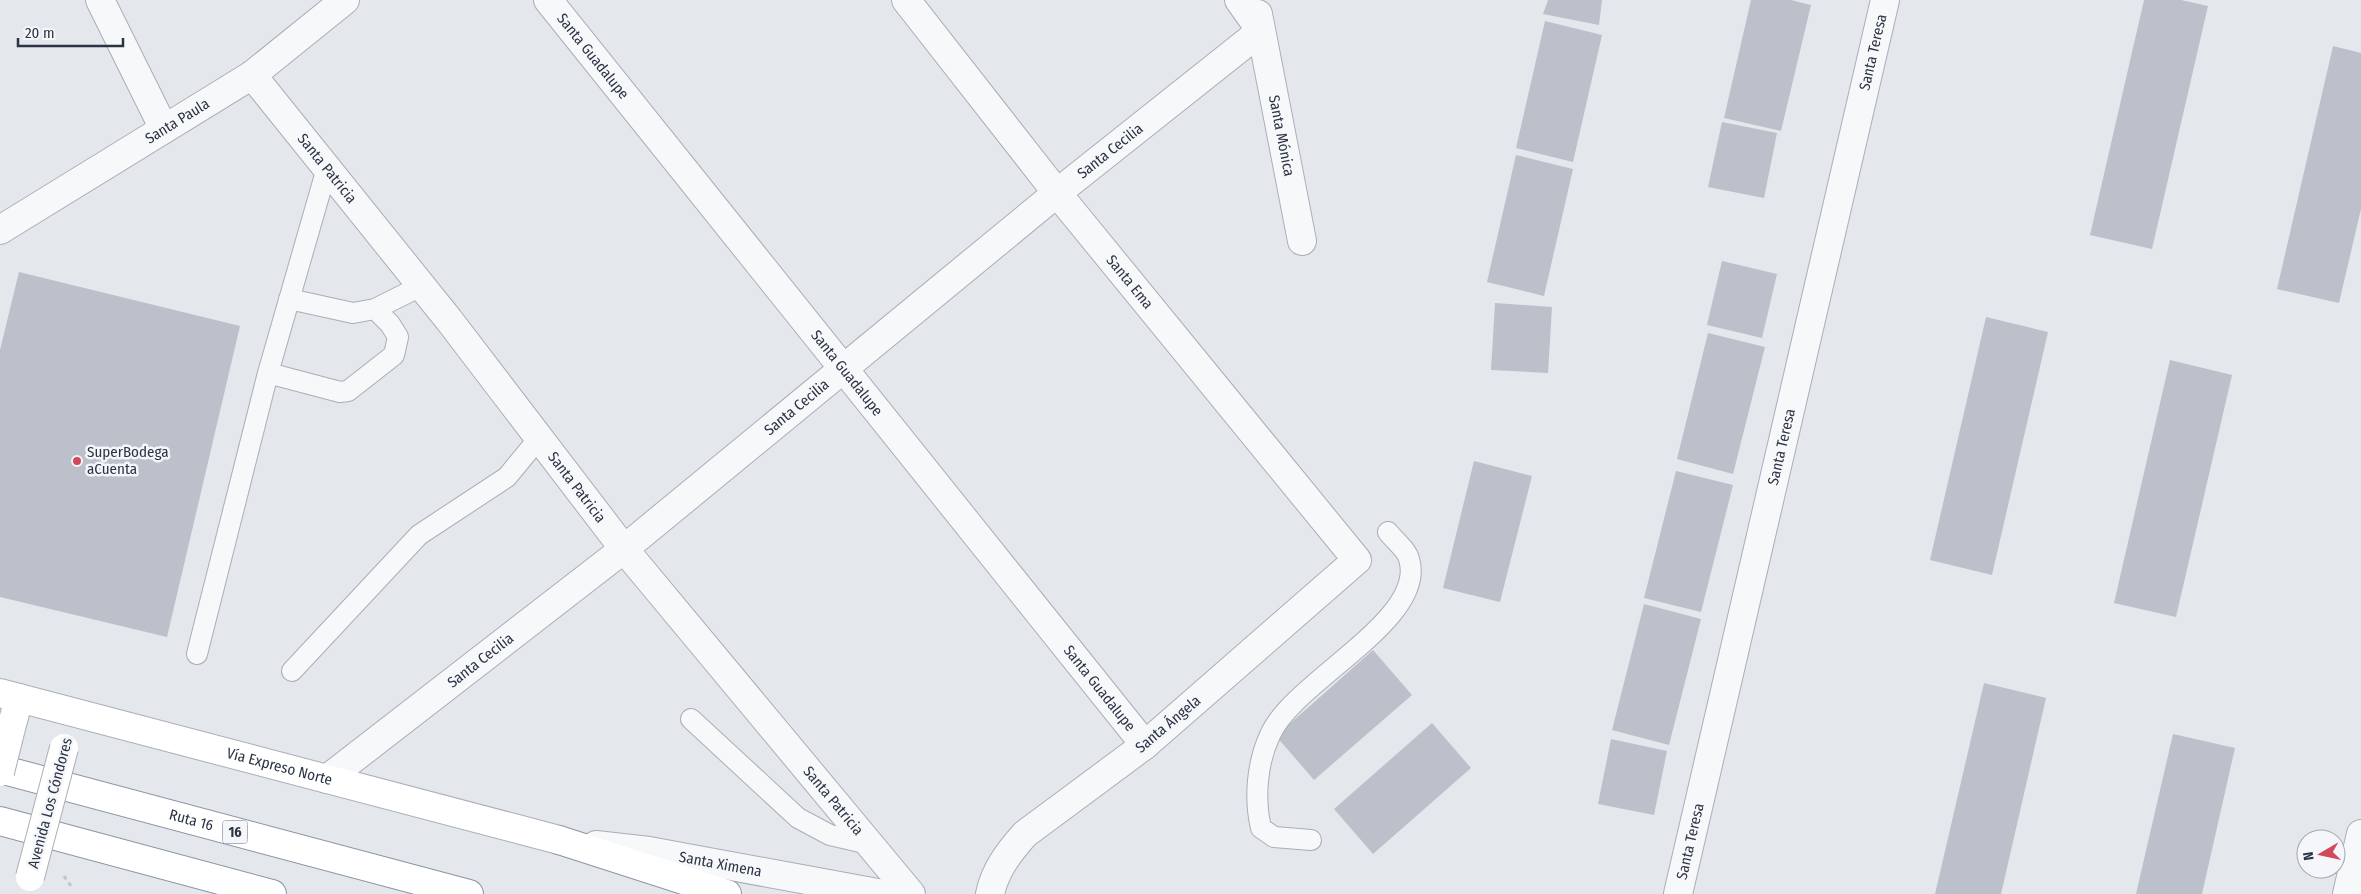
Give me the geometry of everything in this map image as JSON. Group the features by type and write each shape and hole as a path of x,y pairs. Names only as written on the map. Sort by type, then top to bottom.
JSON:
{"main road":[{"name":"Vía Expreso Norte","path":"9,695 559,840 727,894"},
{"path":"0,771 9,736 9,695"},
{"name":"Avenida Los Cóndores","path":"28,885 74,712"},
{"name":"Ruta 16","path":"0,771 469,894"},
{"path":"0,821 272,894"}],"street":[{"path":"100,0 164,129"},
{"name":"Santa Paula","path":"0,230 252,75 345,0"},
{"name":"Santa Guadalupe","path":"548,0 1145,745"},
{"name":"Santa Ema","path":"906,0 1057,193 1357,560"},
{"name":"Santa Mónica","path":"1239,0 1261,31"},
{"name":"Santa Mónica","path":"1256,0 1302,241"},
{"name":"Santa Teresa","path":"1678,894 1885,0"},
{"name":"Santa Cecilia","path":"327,779 624,549 1057,193 1261,31"},
{"name":"Santa Patricia","path":"252,75 421,286 624,549 910,894"},
{"name":"Santa Ángela","path":"990,894 997,872 1009,851 1025,834 1145,745 1357,560"},
{"path":"2347,894 2361,834"},
{"name":"Santa Ximena","path":"559,840 649,852 883,894"}],"lane":[{"path":"197,654 268,373 327,168"},
{"path":"289,299 353,313 375,309 421,286"},
{"path":"268,373 340,392 354,388 394,356 398,337 390,324 375,309"},
{"path":"292,671 419,535 507,477 539,438"},
{"path":"1311,840 1274,837 1261,828 1257,812 1257,788 1264,756 1270,734 1289,707 1400,605 1410,587 1409,558 1388,532"},
{"path":"691,719 798,818 830,834 868,844"}],"path":[{"path":"63,869 63,876 71,886"}],"building":[{"path":"1548,0 1602,0 1599,25 1543,14"},
{"path":"1751,0 1791,0 1811,5 1781,131 1724,118"},
{"path":"2144,0 2181,0 2208,6 2152,249 2090,235"},
{"path":"1545,21 1602,35 1573,162 1516,148"},
{"path":"2333,46 2361,53 2361,209 2339,303 2277,289"},
{"path":"1722,122 1777,133 1764,198 1708,187"},
{"path":"1516,155 1573,169 1544,296 1487,282"},
{"path":"1722,261 1777,274 1762,338 1707,325"},
{"path":"19,272 240,326 167,637 0,597 0,350"},
{"path":"1495,303 1552,307 1548,373 1491,370"},
{"path":"1986,317 2048,332 1992,575 1930,560"},
{"path":"1708,333 1765,347 1733,474 1677,459"},
{"path":"2170,360 2232,375 2176,617 2114,603"},
{"path":"1474,461 1532,476 1500,602 1443,588"},
{"path":"1676,471 1733,485 1701,612 1644,598"},
{"path":"1644,604 1701,619 1669,745 1612,730"},
{"path":"1373,650 1412,695 1314,780 1276,736"},
{"path":"1984,683 2046,698 2001,894 1935,894"},
{"path":"1432,723 1471,768 1373,854 1334,809"},
{"path":"2173,734 2235,748 2202,894 2136,894"},
{"path":"1611,739 1667,751 1654,815 1598,804"}],"place":[{"name":"SuperBodega aCuenta","path":"77,461"}]}
